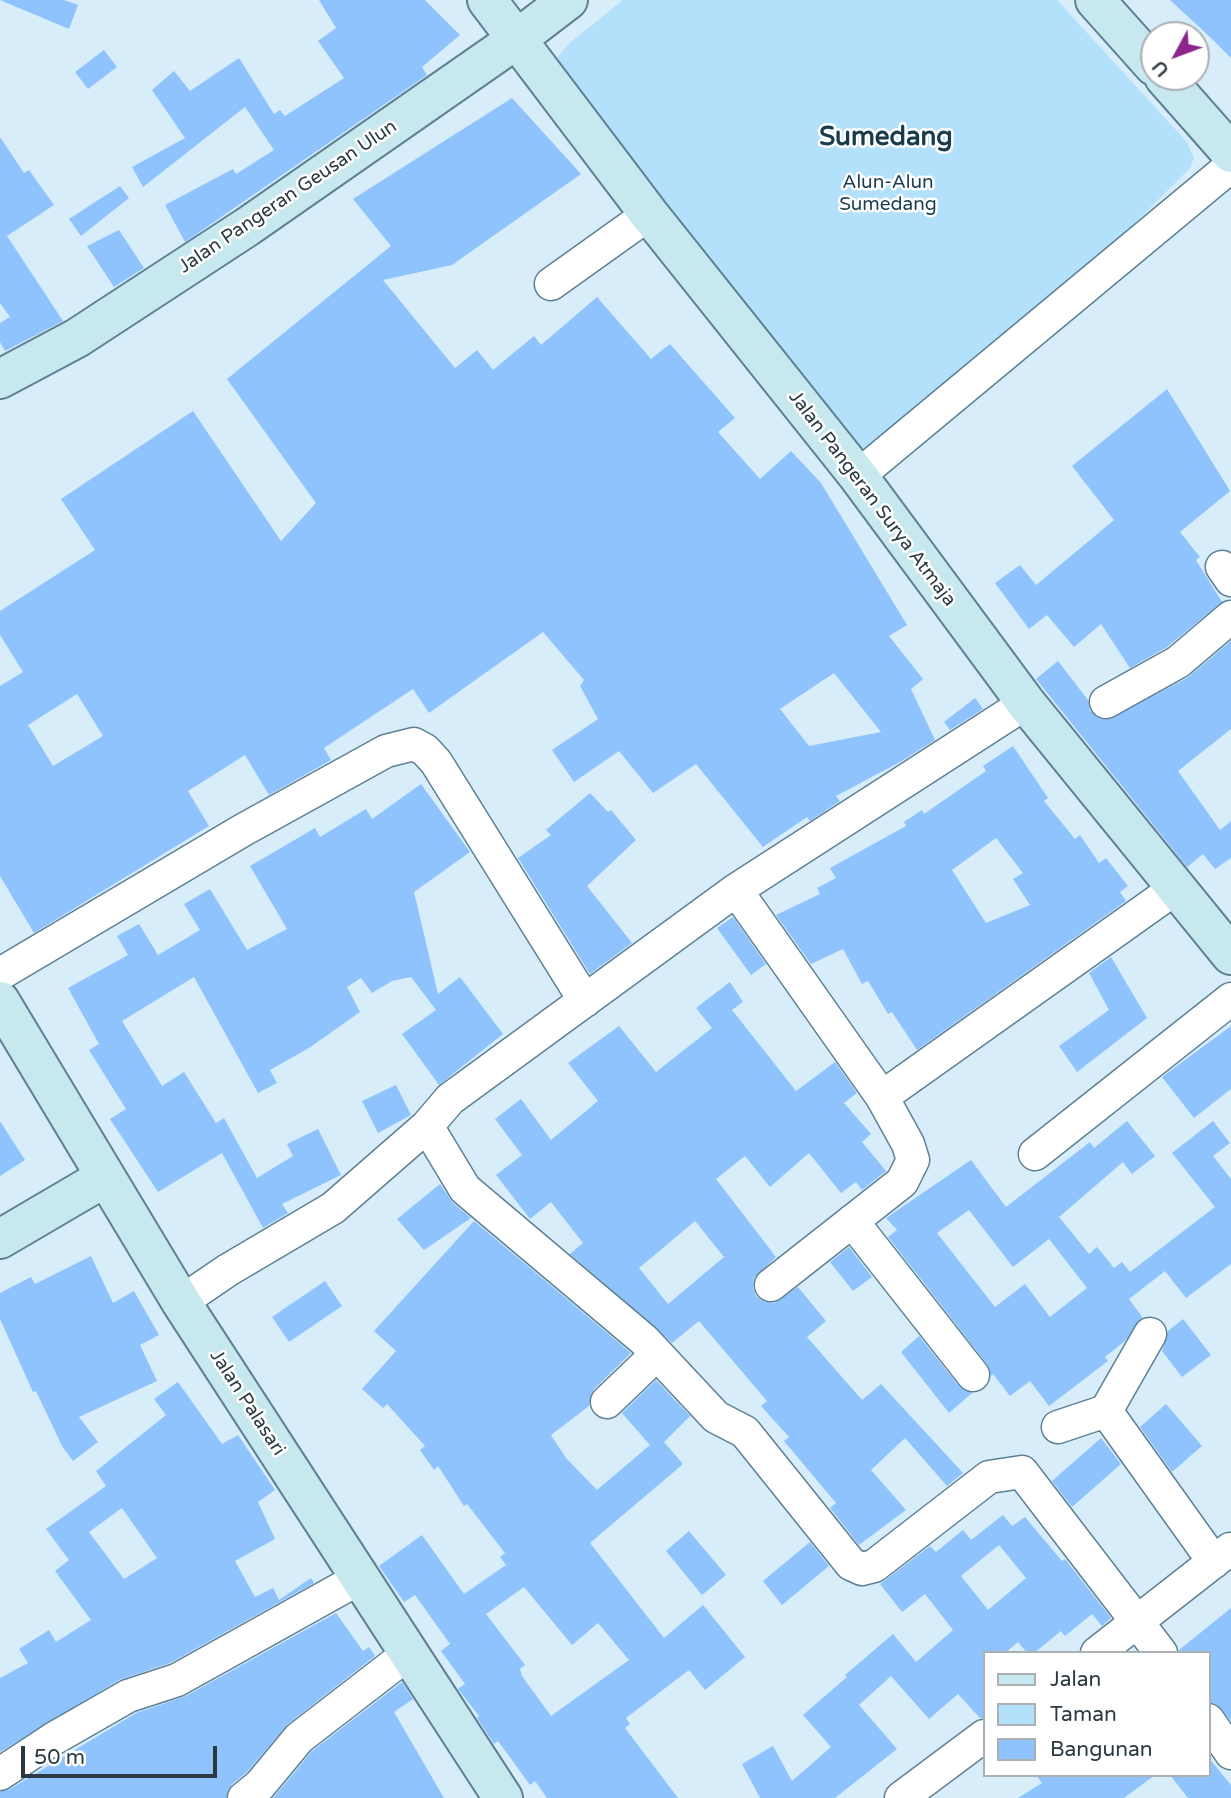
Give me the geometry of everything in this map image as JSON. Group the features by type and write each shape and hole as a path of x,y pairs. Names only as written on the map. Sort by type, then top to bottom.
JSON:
{"street":[{"name":"Jalan Pangeran Surya Atmaja","path":"487,0 649,214 858,476 1026,703 1231,955"},
{"name":"Jalan Pangeran Geusan Ulun","path":"0,379 77,338 247,227 517,39 568,0"},
{"path":"1095,0 1140,50"},
{"path":"858,476 1227,144 1177,91"},
{"path":"551,285 649,214"},
{"path":"1106,702 1178,662 1231,617"},
{"path":"181,1302 228,1270 333,1208 427,1126 450,1099 736,890 1026,703"},
{"path":"0,974 243,830 386,751 400,745 414,744 425,750 436,762 585,1000"},
{"path":"882,1097 1176,888"},
{"path":"736,890 882,1097 908,1144 912,1167 902,1182 771,1285"},
{"path":"1035,1154 1231,999"},
{"name":"Jalan Palasari","path":"0,1001 181,1302 503,1798"},
{"path":"427,1126 453,1173 479,1203 629,1326 716,1417 750,1438 856,1568 868,1569 874,1566 989,1477 1022,1472 1160,1651"},
{"path":"0,1239 104,1178"},
{"path":"852,1222 973,1375"},
{"path":"1058,1427 1106,1411 1150,1334"},
{"path":"607,1402 657,1354"},
{"path":"1100,1651 1222,1555 1106,1411"},
{"path":"4,1761 128,1696 177,1680 360,1578"},
{"path":"244,1798 260,1785 299,1738 409,1653"},
{"path":"1210,1723 1231,1753"},
{"path":"901,1798 982,1737"}],"green space":[{"name":"Alun-Alun Sumedang","path":"623,0 1057,0 1186,141 1194,158 1190,168 1029,329 859,472 553,70 558,56 571,42"}],"building":[{"path":"0,0 64,0 78,5 69,29"},
{"path":"319,0 425,0 460,35 422,67 427,75 185,242 165,205 233,169 236,174 274,150 245,107 143,187 132,167 185,138 152,90 174,71 190,91 239,58 274,114 280,110 285,116 344,78 318,41 336,28"},
{"path":"1170,0 1231,0 1231,58 1210,37 1210,21 1193,21"},
{"path":"104,50 117,67 88,89 75,72"},
{"path":"512,98 581,174 452,265 383,280 455,368 477,350 493,370 534,336 541,345 597,297 651,359 670,344 735,418 718,432 760,479 791,451 821,483 907,625 889,636 923,679 911,689 935,740 836,796 840,801 810,821 807,817 763,847 696,764 653,793 619,751 574,782 552,750 598,719 580,686 584,680 543,632 429,713 413,689 324,748 331,760 269,795 245,755 188,791 209,826 34,933 0,876 0,686 23,672 0,635 0,611 95,550 61,499 193,411 281,541 316,503 227,379 391,246 353,199","holes":["834,673 881,732 809,746 780,709","77,694 103,736 53,766 28,725"]},
{"path":"0,137 24,173 29,170 54,205 7,236 63,321 5,351 0,342 0,323 10,317 0,303"},
{"path":"120,186 129,198 81,236 69,219"},
{"path":"119,230 144,268 114,287 87,246"},
{"path":"1167,389 1230,491 1180,532 1200,557 1196,560 1222,602 1167,647 1130,668 1101,624 1074,647 1047,615 1029,629 995,583 1020,565 1036,585 1114,520 1072,466"},
{"path":"1231,641 1231,729 1178,771 1220,830 1231,821 1231,858 1215,869 1203,854 1187,867 1036,679 1058,661 1088,700 1090,711 1106,720 1187,678"},
{"path":"975,698 983,709 950,730 944,722"},
{"path":"1013,746 1048,798 1044,801 1075,839 1080,835 1099,863 1106,858 1128,886 1120,892 1126,901 917,1050 892,1012 888,1014 868,981 862,984 843,949 811,964 776,915 820,894 817,888 836,878 830,868 906,826 904,822 922,810 924,814 986,771 983,766","holes":["996,838 1023,873 1013,879 1030,905 986,923 952,870"]},
{"path":"421,784 470,852 414,892 438,994 460,977 503,1034 439,1085 402,1034 436,1010 411,977 392,981 372,993 361,978 347,987 360,1012 309,1048 270,1070 277,1083 258,1093 194,977 122,1021 162,1086 184,1072 216,1123 224,1118 257,1178 293,1156 287,1144 318,1129 341,1175 282,1204 288,1213 263,1228 222,1153 158,1192 110,1119 126,1109 89,1050 99,1044 68,988 128,955 117,936 139,924 158,955 200,930 184,904 210,889 247,950 287,929 250,866 315,828 320,837 366,809 372,819"},
{"path":"590,793 608,812 611,810 636,840 587,886 632,943 590,974 518,858 551,835 546,830"},
{"path":"733,917 766,964 751,975 717,928"},
{"path":"1111,957 1147,1018 1077,1072 1059,1046 1109,1010 1089,973"},
{"path":"730,982 743,1002 732,1010 796,1091 835,1062 857,1093 844,1103 871,1134 862,1142 886,1171 862,1190 856,1182 841,1193 809,1153 770,1187 745,1156 716,1179 776,1257 754,1278 756,1296 765,1302 774,1303 798,1287 826,1321 807,1337 862,1400 881,1384 963,1473 947,1486 905,1438 871,1470 906,1510 859,1545 830,1508 836,1503 784,1441 789,1437 761,1406 767,1401 699,1321 672,1343 570,1254 583,1243 551,1202 530,1219 496,1175 522,1155 495,1119 521,1099 551,1140 598,1101 568,1063 619,1026 656,1072 712,1028 696,1008","holes":["695,1221 724,1257 668,1304 639,1268"]},
{"path":"1231,1026 1231,1089 1194,1118 1162,1077"},
{"path":"396,1085 411,1115 378,1133 362,1101"},
{"path":"0,1121 25,1160 0,1176"},
{"path":"1127,1121 1155,1156 1132,1174 1123,1162 1059,1217 1089,1254 1097,1247 1114,1268 1122,1262 1130,1272 1215,1207 1172,1153 1213,1121 1230,1143 1213,1156 1231,1179 1231,1264 1186,1298 1165,1271 1129,1299 1143,1318 1125,1341 1105,1357 1108,1361 1049,1406 1030,1381 1010,1396 993,1374 991,1376 987,1364 888,1237 897,1230 886,1218 971,1160 1006,1207 1090,1142 1094,1148","holes":["969,1210 1013,1267 1049,1239 1087,1288 1050,1317 1025,1284 995,1307 937,1233"]},
{"path":"440,1184 453,1203 471,1218 424,1250 397,1219"},
{"path":"474,1221 631,1353 594,1389 589,1406 551,1435 566,1458 597,1490 650,1445 622,1413 656,1380 690,1416 664,1442 683,1464 590,1543 664,1638 703,1605 745,1657 705,1690 689,1670 626,1718 630,1724 625,1728 678,1798 547,1798 535,1781 530,1785 498,1741 494,1744 477,1718 479,1716 458,1689 465,1684 441,1651 450,1644 415,1595 404,1602 379,1566 422,1535 464,1594 506,1565 500,1557 505,1553 467,1504 464,1506 438,1466 434,1470 420,1450 425,1446 387,1404 383,1408 362,1389 396,1351 374,1331","holes":["524,1587 572,1645 598,1623 629,1660 551,1716 522,1676 520,1669 525,1665 486,1614"]},
{"path":"849,1247 872,1277 853,1291 830,1262"},
{"path":"91,1256 113,1303 134,1291 159,1335 140,1345 157,1381 79,1417 98,1442 73,1461 62,1446 36,1391 33,1392 0,1319 0,1293 31,1277 35,1284"},
{"path":"325,1281 342,1306 289,1342 272,1317"},
{"path":"1183,1319 1211,1355 1182,1377 1162,1351 1168,1331"},
{"path":"919,1336 959,1386 972,1393 949,1413 901,1352"},
{"path":"178,1382 222,1444 238,1435 275,1490 258,1502 275,1539 235,1561 255,1597 273,1588 279,1600 311,1578 314,1583 170,1663 119,1680 0,1752 0,1678 28,1663 19,1649 49,1630 56,1642 91,1620 55,1571 69,1560 46,1529 106,1486 96,1471 166,1415 154,1399","holes":["122,1508 157,1558 124,1579 89,1532"]},
{"path":"1166,1404 1202,1446 1172,1472 1140,1427"},
{"path":"1101,1438 1121,1464 1072,1507 1052,1481"},
{"path":"1003,1515 1012,1526 1025,1517 1062,1561 1065,1559 1111,1618 1102,1626 1092,1614 1065,1636 1061,1631 1036,1651 1025,1651 1018,1642 1007,1651 982,1651 982,1718 958,1694 929,1719 891,1676 859,1705 897,1749 835,1798 760,1798 742,1764 773,1746 792,1781 831,1747 803,1715 847,1677 845,1675 893,1634 916,1662 953,1630 925,1594 902,1612 880,1584 930,1546 936,1552 963,1530 971,1540","holes":["999,1545 1026,1578 988,1610 961,1576"]},
{"path":"689,1531 726,1575 702,1595 666,1551"},
{"path":"810,1542 829,1566 782,1605 763,1581"},
{"path":"1231,1608 1231,1721 1216,1704 1210,1702 1210,1651 1179,1650"},
{"path":"336,1613 363,1651 369,1647 375,1656 288,1724 247,1772 232,1784 226,1798 0,1798 0,1792 10,1789 136,1713 186,1696"},
{"path":"402,1682 413,1699 394,1712 444,1798 273,1798 312,1751"},
{"path":"1210,1759 1231,1785 1231,1798 1188,1798 1172,1777 1210,1777"},
{"path":"1038,1777 1152,1777 1124,1798 1018,1798 1042,1783"}],"district":[{"name":"Sumedang","path":"886,138"}]}
